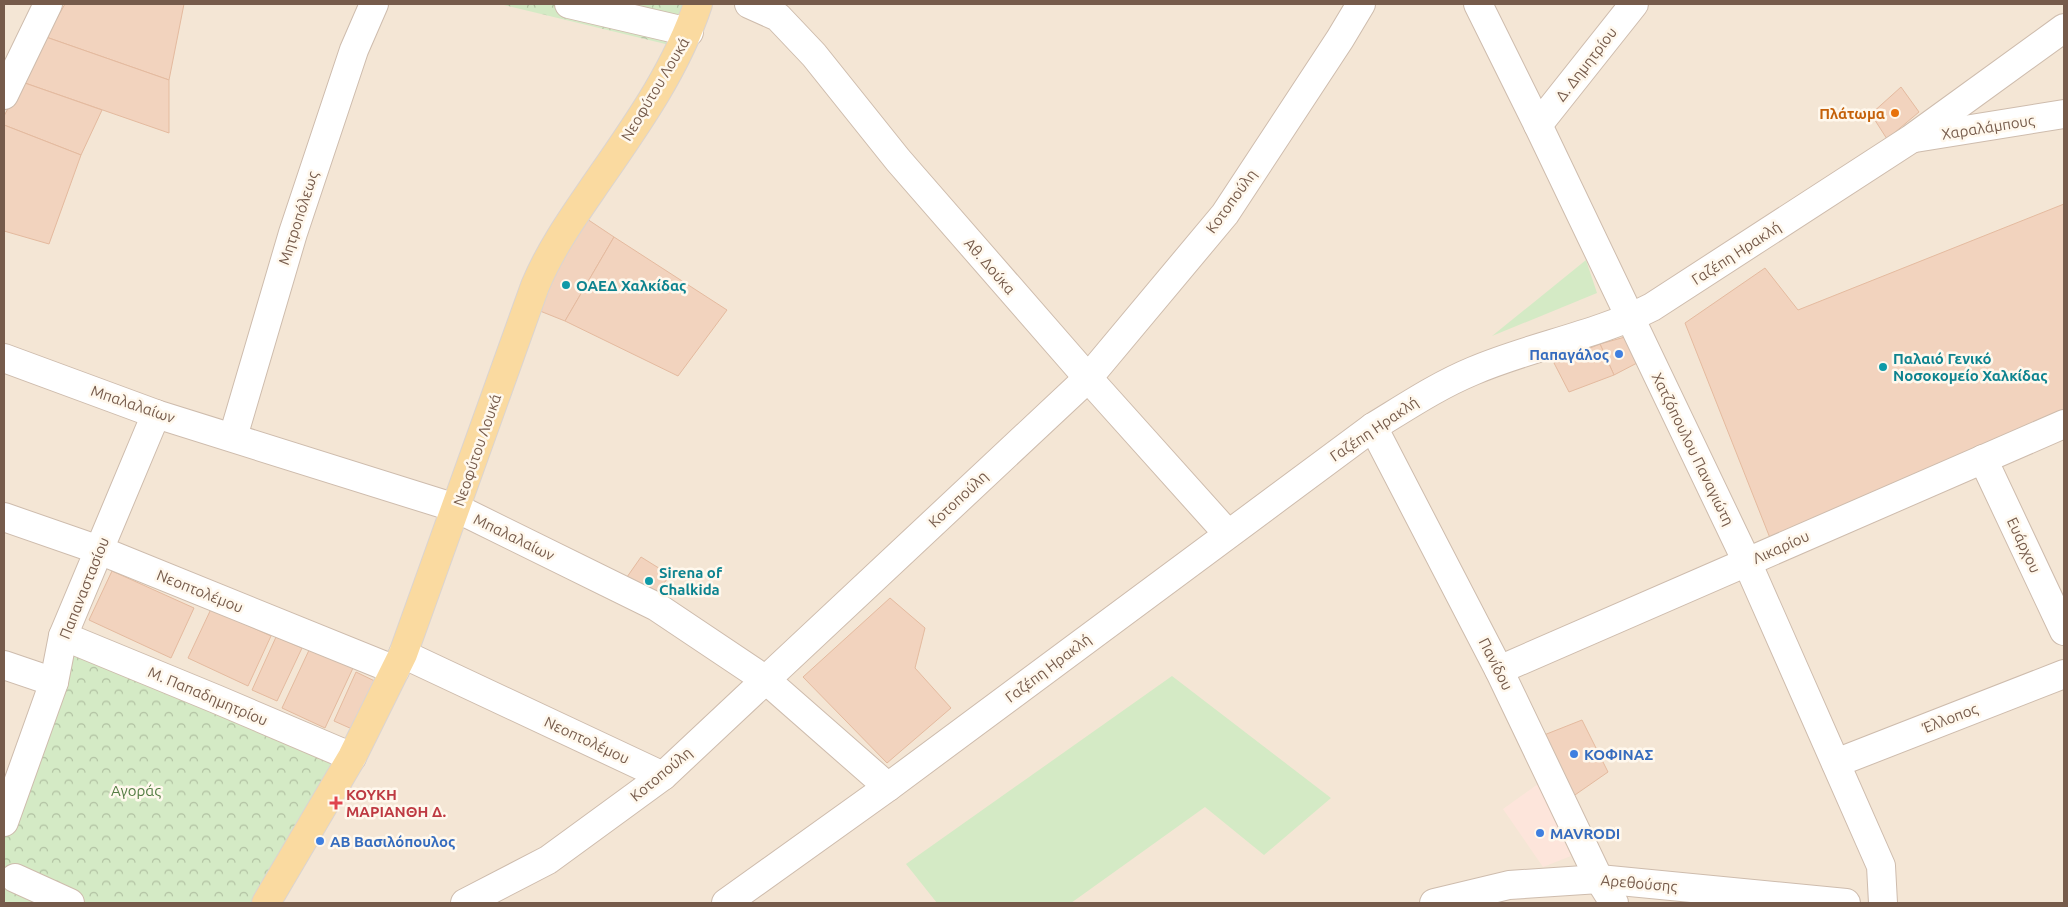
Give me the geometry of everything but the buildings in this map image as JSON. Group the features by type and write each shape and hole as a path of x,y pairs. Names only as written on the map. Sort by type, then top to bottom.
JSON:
{"main road":[{"name":"Νεοφύτου Λουκά","path":"266,903 352,757 399,662 547,257 632,129 682,48 698,4"}],"street":[{"path":"4,95 12,62 48,4"},
{"name":"Μητροπόλεως","path":"233,437 292,233 354,50 374,4"},
{"path":"569,4 604,8 689,32"},
{"name":"Αθ. Δούκα","path":"749,4 778,18 814,55 898,160 1088,378 1228,534"},
{"name":"Κοτοπούλη","path":"464,903 548,860 663,776 1088,378 1225,214 1361,4"},
{"name":"Χατζόπουλου Παναγιώτη","path":"1478,4 1538,125 1747,562 1881,866 1883,903"},
{"name":"Δ. Δημητρίου","path":"1538,125 1634,4"},
{"name":"Γαζέπη Ηρακλή","path":"726,903 888,787 1373,427 1432,390 1473,371 1630,318 1669,296 1911,139 2064,28"},
{"name":"Χαραλάμπους","path":"1911,139 2064,114"},
{"name":"Μπαλαλαίων","path":"4,358 156,414 456,508 656,607 766,680 888,787"},
{"name":"Παπαναστασίου","path":"4,822 54,682 63,636 156,414"},
{"name":"Λικαρίου","path":"1499,670 2064,424"},
{"name":"Πανίδου","path":"1373,427 1499,670 1599,879 1614,903"},
{"name":"Ευάρχου","path":"1983,458 2064,631"},
{"name":"Νεοπτολέμου","path":"4,517 99,550 399,662 663,776"},
{"name":"Μ. Παπαδημητρίου","path":"63,636 352,757"},
{"path":"4,665 54,682"},
{"name":"Έλλοπος","path":"1836,763 2064,674"},
{"path":"15,878 70,903"},
{"name":"Αρεθούσης","path":"1434,903 1509,885 1599,879 1846,903"}],"shaded area":[{"path":"4,4 2064,4 2064,903 4,903"},
{"name":"MAVRODI","path":"1538,784 1571,856 1543,867 1503,809"}],"green space":[{"path":"500,4 698,4 682,48"},
{"path":"1586,260 1597,293 1492,336"},
{"name":"Αγοράς","path":"63,636 352,757 266,903 4,903 4,822"},
{"path":"1172,676 1331,798 1264,855 1205,807 1071,903 937,903 906,864"}],"place":[{"name":"Πλάτωμα","path":"1895,113"},
{"name":"ΟΑΕΔ Χαλκίδας","path":"566,285"},
{"name":"Παπαγάλος","path":"1619,354"},
{"name":"Παλαιό Γενικό Νοσοκομείο Χαλκίδας","path":"1883,367"},
{"name":"Sirena of Chalkida","path":"649,581"},
{"name":"ΚΟΦΙΝΑΣ","path":"1574,754"},
{"name":"ΚΟΥΚΗ ΜΑΡΙΑΝΘΗ Δ.","path":"336,803"},
{"name":"MAVRODI","path":"1540,833"},
{"name":"ΑΒ Βασιλόπουλος","path":"320,841"}]}
